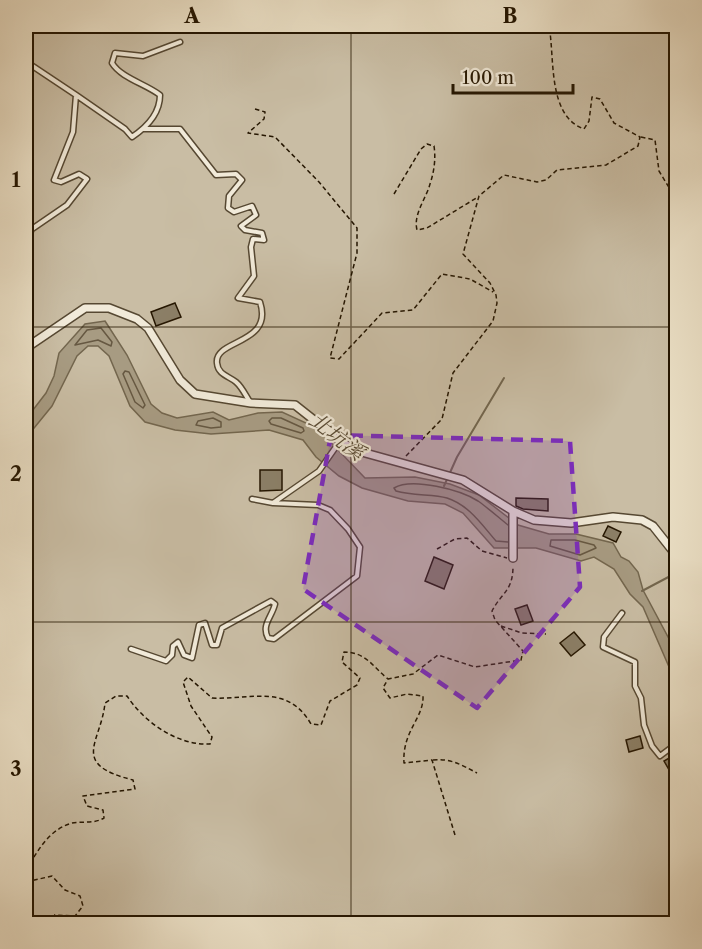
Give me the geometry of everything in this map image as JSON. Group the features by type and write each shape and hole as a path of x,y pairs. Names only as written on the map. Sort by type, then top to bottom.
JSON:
{"street":[{"path":"26,44 26,64"},
{"path":"26,348 85,308 109,308 137,320 148,328 180,380 195,394 250,403 295,405 340,441 358,451 464,480 513,511 534,520 571,523 626,517 642,520 653,526 676,555"},
{"path":"513,512 513,558"}],"lane":[{"path":"26,64 76,95 125,129 132,137 143,129 160,107 160,95 147,85 117,71 112,63 115,53 143,56 180,42"},
{"path":"26,241 32,229 67,205 87,179 79,174 61,182 54,180 73,132 76,95"},
{"path":"143,129 180,129 216,175 236,174 242,180 229,196 228,208 234,212 252,206 256,215 241,226 245,231 262,233 264,240 253,239 251,247 254,276 238,298 260,302 262,308 259,325 253,335 226,347 219,354 217,364 222,374 236,382 250,403"},
{"path":"273,503 319,471 340,441"},
{"path":"131,649 166,661 172,655 173,646 178,642 184,655 192,658 199,625 205,623 212,645 217,645 222,628 272,601 275,604 265,625 265,632 268,638 274,639 357,576 360,547 348,529 330,510 318,504 273,503 252,498"},
{"path":"622,613 604,637 603,647 635,662 635,686 641,698 644,725 652,746 660,756 676,744"}],"path":[{"path":"549,26 555,85 561,105 574,125 584,129 589,121 592,97 600,99 614,123 640,137 655,140 659,171 676,199"},
{"path":"255,109 265,112 264,118 248,133 275,137 319,182 357,228 357,253 330,358 339,359 382,313 413,310 442,274 470,279 494,292"},
{"path":"394,194 421,149 427,144 434,146 435,156 431,183 415,223 417,230 427,228 479,196 504,175 537,182 546,180 557,170 606,165 638,146 640,137"},
{"path":"400,463 442,419 453,373 493,321 497,303 494,292 490,283 464,254 479,196"},
{"path":"437,549 455,539 467,538 482,551 494,556 513,559 513,578 508,594 492,611 500,626 523,651 521,660 475,667 438,655 413,674 388,679 383,688 390,698 407,694 423,696 424,704 405,740 404,763 445,759 457,762 477,773"},
{"path":"500,626 522,633 546,634"},
{"path":"26,870 44,841 54,832 70,824 97,822 104,818 103,810 87,806 83,796 135,789 133,780 115,775 101,766 93,752 94,738 103,720 105,703 116,696 127,696 134,707 178,739 210,744 212,737 188,699 183,682 188,677 212,698 272,696 289,700 304,712 311,724 321,725 330,701 357,685 360,678 342,662 345,652 354,652 365,657 388,679"},
{"path":"432,760 455,835"},
{"path":"26,882 52,876 65,890 80,896 83,906 75,916 54,915"}],"highlighted area":[{"path":"331,435 570,441 580,587 477,708 303,589"}],"shaded area":[{"path":"26,26 676,26 676,923 26,923"}],"water":[{"name":"北坑溪","path":"105,321 127,355 151,404 162,413 177,418 213,412 229,420 258,413 282,412 317,428 365,478 415,477 450,484 479,495 518,525 549,534 576,534 613,543 621,557 629,561 638,572 643,590 676,652 676,683 643,607 630,594 614,569 594,557 581,561 536,548 494,548 463,513 445,504 408,501 362,488 339,476 316,457 303,440 269,430 211,434 175,430 145,422 130,406 109,356 98,346 88,346 77,356 52,406 26,438 26,419 46,393 54,376 59,353 85,324"}],"building":[{"path":"175,303 181,317 156,326 151,312"},
{"path":"260,470 282,470 282,490 260,491"},
{"path":"516,498 548,499 548,511 523,509 516,506"},
{"path":"608,526 621,532 616,542 603,536"},
{"path":"434,557 453,565 444,589 425,581"},
{"path":"527,605 533,621 521,625 515,609"},
{"path":"574,632 585,645 571,656 560,643"},
{"path":"640,736 643,748 629,752 626,740"},
{"path":"676,754 676,782 664,761"}],"waterway":[{"path":"444,486 457,457 504,378"},
{"path":"642,591 676,573"}]}
